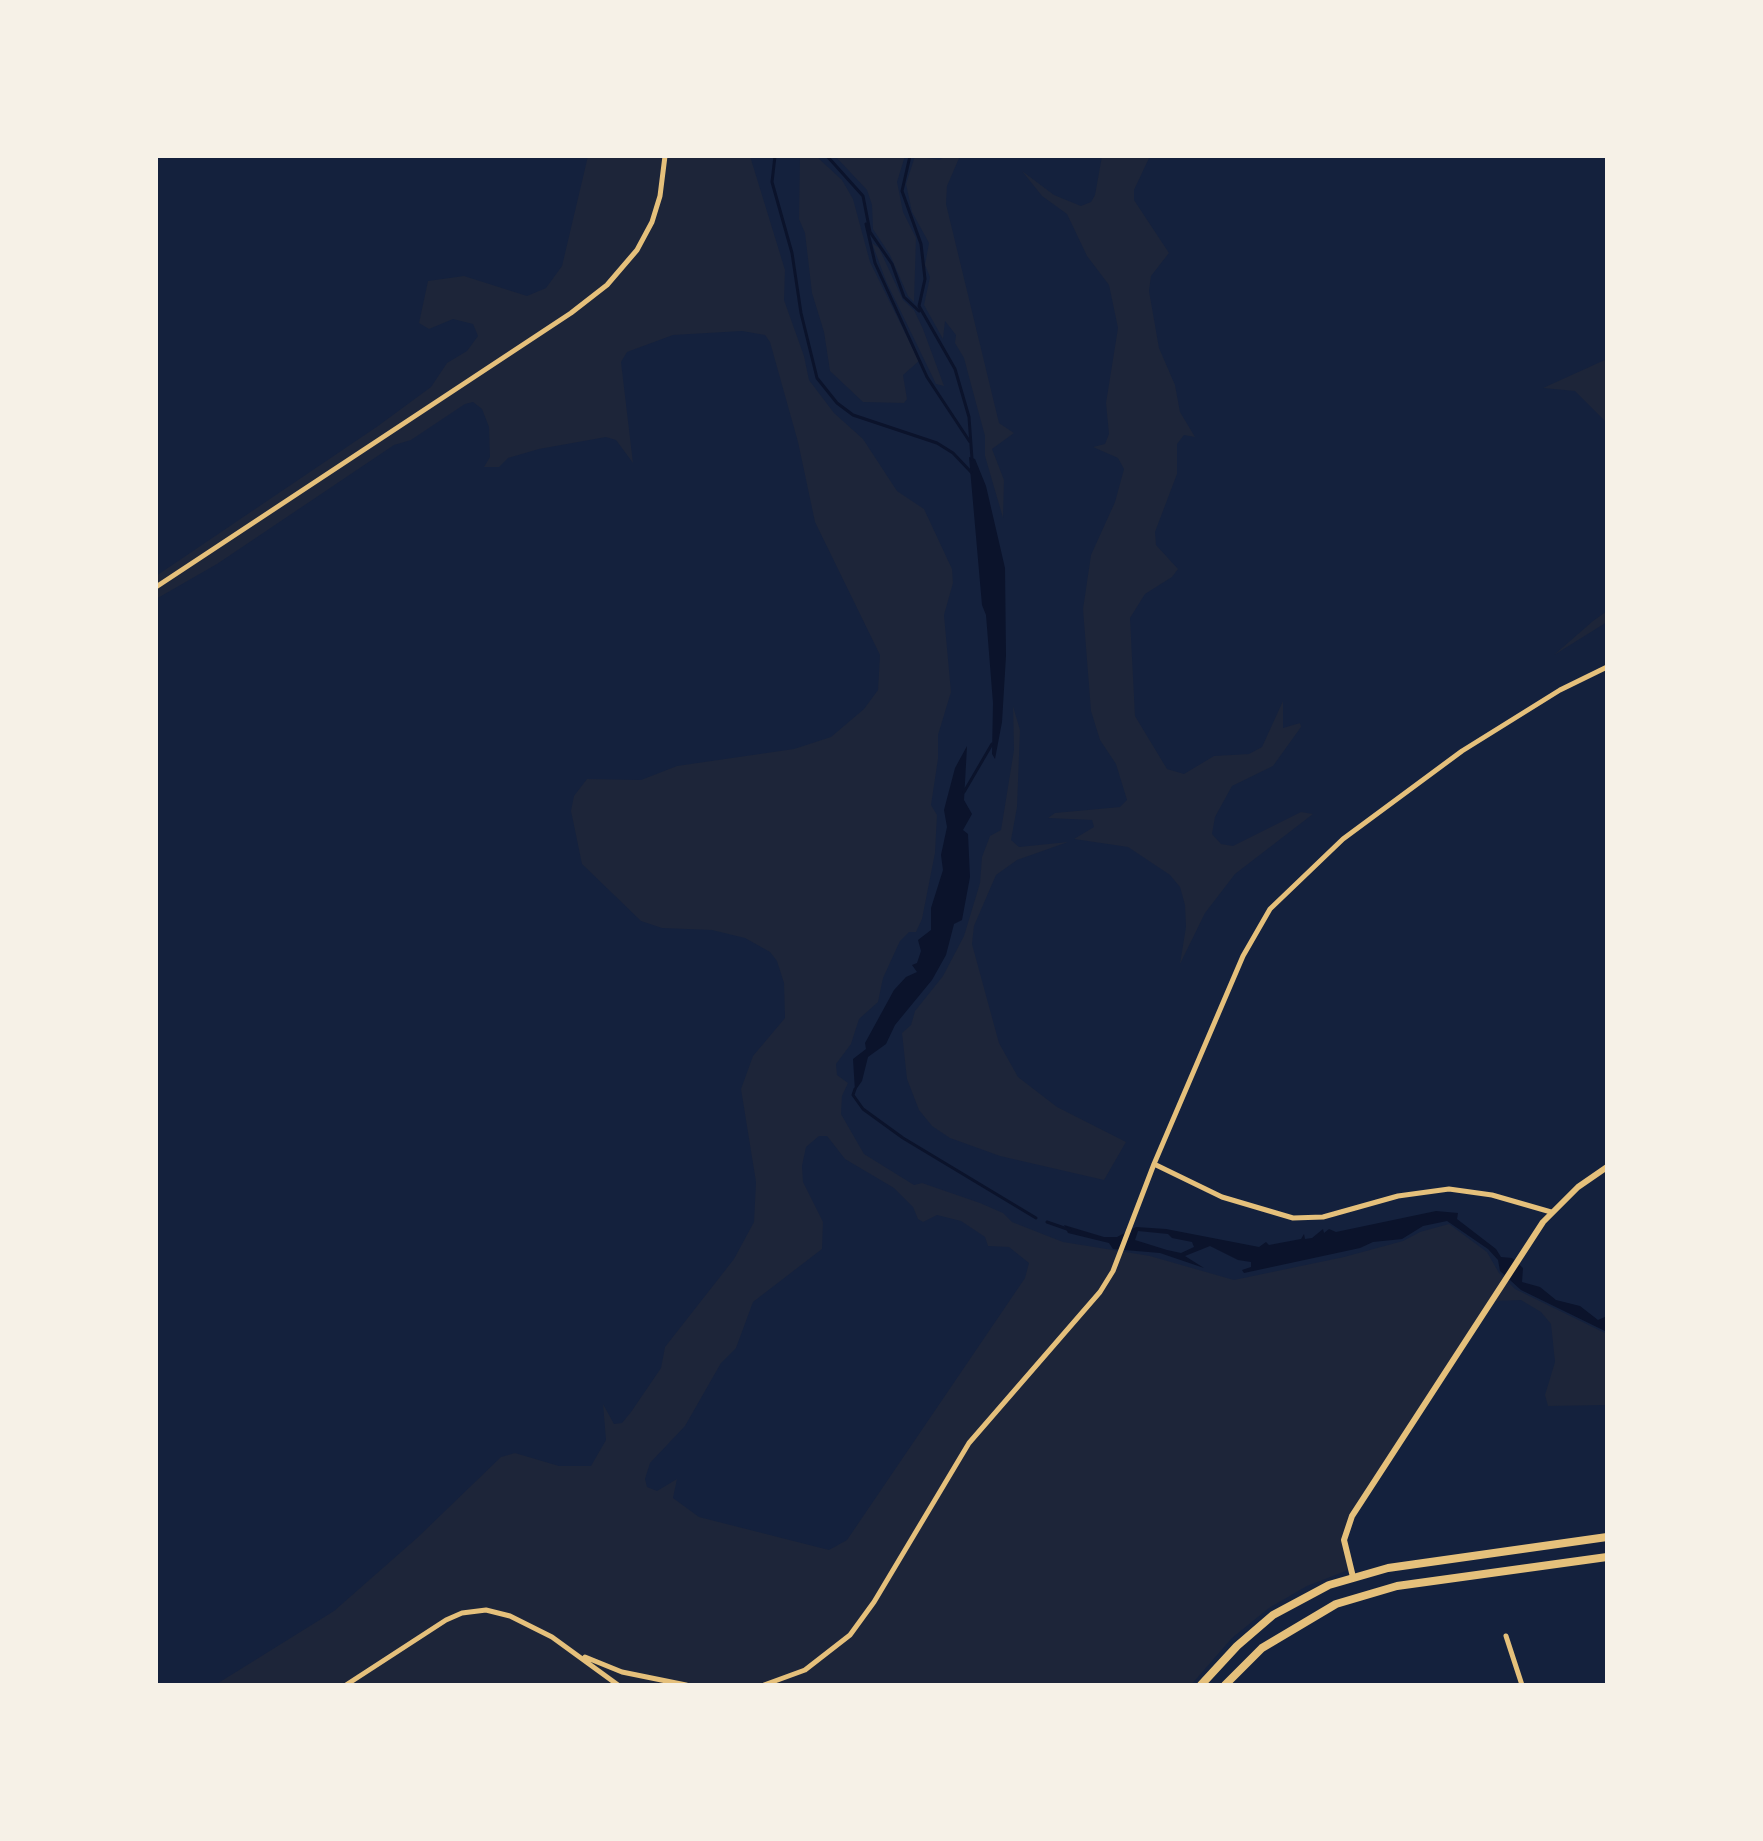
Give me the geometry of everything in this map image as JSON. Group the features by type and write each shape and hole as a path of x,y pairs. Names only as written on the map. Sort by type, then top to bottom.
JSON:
{"highway":[{"path":"1201,1685 1237,1646 1273,1615 1310,1593 1353,1577 1607,1537"},
{"path":"1225,1685 1262,1648 1287,1630 1348,1600 1397,1586 1607,1557"}],"street":[{"path":"156,587 561,320 607,285 637,250 652,222 660,196 665,156"},
{"path":"764,1685 787,1679 822,1660 862,1620 951,1469 984,1424 1100,1292 1118,1259 1154,1164 1243,956 1270,909 1343,839 1462,751 1560,690 1607,667"},
{"path":"1154,1164 1222,1197 1293,1218 1323,1217 1398,1196 1449,1189 1492,1195 1551,1212"},
{"path":"1353,1577 1344,1540 1352,1516 1543,1222 1578,1187 1607,1167"},
{"path":"346,1685 423,1634 462,1613 475,1610 510,1616 574,1651 622,1672 686,1685"},
{"path":"1506,1636 1522,1685"},
{"path":"574,1651 618,1685"}],"shaded area":[{"path":"588,156 750,156 785,270 784,300 809,380 834,413 863,439 897,491 924,509 952,569 953,583 944,615 951,692 938,735 931,805 937,815 935,853 922,919 916,932 909,932 900,941 883,978 878,1002 859,1019 851,1044 836,1064 837,1075 848,1083 842,1096 841,1114 864,1154 914,1185 922,1183 980,1203 1003,1213 1012,1222 1063,1242 1150,1256 1234,1280 1344,1257 1403,1241 1420,1232 1449,1224 1487,1252 1499,1273 1515,1289 1607,1334 1607,1405 1548,1406 1545,1395 1555,1362 1551,1324 1541,1312 1521,1300 1491,1301 1345,1532 1351,1569 1307,1586 1269,1608 1232,1638 1191,1685 215,1685 334,1611 417,1538 501,1457 515,1453 559,1466 591,1466 606,1440 603,1404 614,1424 622,1423 661,1368 665,1347 734,1259 754,1222 756,1182 741,1089 753,1056 785,1018 784,983 777,961 770,952 745,938 712,930 662,928 641,921 582,864 571,811 574,796 587,779 641,780 677,766 794,749 831,737 864,709 878,690 880,655 815,522 798,442 770,342 765,335 742,331 673,335 627,352 621,362 633,463 616,440 606,437 539,449 508,458 499,467 484,467 490,457 489,427 482,409 473,402 465,404 411,440 394,445 217,564 156,599 156,576 378,426 431,387 447,363 467,351 478,336 473,324 453,319 429,329 419,323 428,281 464,276 527,296 546,288 562,266","holes":["819,1136 827,1136 845,1159 894,1188 913,1207 918,1219 923,1222 937,1215 961,1221 985,1237 988,1246 1009,1247 1029,1263 1025,1278 847,1540 829,1550 699,1517 673,1498 677,1479 657,1491 647,1487 645,1479 650,1463 685,1426 721,1363 736,1348 753,1302 822,1249 823,1222 803,1182 802,1166 806,1147"]},
{"path":"800,156 816,156 842,180 853,199 870,262 919,361 903,375 907,399 904,403 863,402 830,371 824,332 812,293 805,233 799,219"},
{"path":"835,156 905,156 897,182 903,212 916,238 914,302 873,229 872,205 867,190"},
{"path":"915,156 939,160 946,156 960,156 947,186 946,204 999,423 1014,433 992,449 1004,480 1003,518 985,456 985,436 964,358 955,343 956,335 945,321 943,339 924,305 930,277 925,265 929,243 912,212 906,184"},
{"path":"1102,156 1150,156 1134,190 1134,200 1169,253 1151,276 1149,291 1159,348 1175,385 1180,412 1195,437 1184,435 1177,444 1177,474 1155,532 1156,545 1178,569 1172,577 1145,594 1130,618 1135,716 1167,769 1184,774 1214,756 1249,754 1262,747 1283,701 1283,728 1300,723 1301,727 1273,766 1232,786 1215,817 1212,834 1221,844 1233,846 1301,812 1313,814 1235,874 1205,913 1180,964 1186,927 1185,905 1180,887 1170,875 1128,847 1074,839 1094,827 1092,820 1048,818 1055,813 1120,807 1127,800 1116,764 1100,740 1091,711 1083,609 1091,555 1115,502 1124,469 1118,458 1093,447 1105,444 1109,434 1106,403 1118,328 1109,285 1087,256 1067,214 1042,196 1022,171 1054,195 1081,206 1091,202 1095,195"},
{"path":"872,243 879,248 903,300 914,310 944,386 936,384 886,281"},
{"path":"1607,359 1607,423 1575,391 1543,388"},
{"path":"969,457 975,459 986,486 1005,568 1006,656 1002,722 995,759 992,754 993,703 986,615 982,605"},
{"path":"1607,611 1607,622 1554,655 1593,621"},
{"path":"1013,706 1020,730 1017,807 1011,840 1019,847 1068,842 1017,860 996,875 974,926 972,944 999,1043 1018,1077 1057,1107 1126,1142 1104,1180 1000,1156 950,1138 932,1126 919,1110 907,1079 902,1033 911,1025 915,1011 943,976 964,936 980,883 982,857 990,836 1001,830 1014,750"},
{"path":"967,746 964,800 972,814 963,830 968,834 970,877 962,920 954,924 946,955 932,980 895,1025 886,1044 868,1057 862,1081 855,1091 853,1059 866,1049 865,1043 894,990 906,977 917,972 912,965 917,963 921,951 918,940 931,930 931,908 943,870 941,855 947,827 944,810 955,768"},
{"path":"1436,1211 1458,1213 1457,1219 1496,1249 1501,1257 1512,1258 1523,1268 1522,1282 1540,1287 1556,1300 1580,1306 1598,1320 1607,1316 1607,1332 1521,1290 1500,1271 1498,1260 1488,1249 1447,1221 1423,1226 1402,1239 1373,1242 1360,1248 1244,1273 1242,1270 1251,1267 1251,1262 1238,1260 1210,1246 1185,1256 1204,1268 1160,1253 1113,1249 1109,1243 1068,1233 1064,1225 1104,1237 1117,1237 1136,1227 1166,1229 1259,1247 1266,1242 1269,1245 1301,1239 1304,1234 1305,1239 1312,1238 1323,1229 1324,1233 1329,1229 1336,1232","holes":["1138,1231 1168,1234 1172,1238 1192,1242 1194,1247 1181,1253 1135,1240"]}],"waterway":[{"path":"775,156 772,182 792,253 801,313 817,378 837,403 853,415 937,443 953,453 971,472"},
{"path":"827,156 863,196 870,232 892,264 904,297 919,311"},
{"path":"910,156 902,191 921,244 925,279 919,306 955,369 969,417 972,459"},
{"path":"866,224 875,263 927,377 970,442"},
{"path":"964,792 992,744"},
{"path":"855,1089 853,1095 863,1109 903,1138 1036,1218"},
{"path":"1047,1222 1070,1230"}]}
